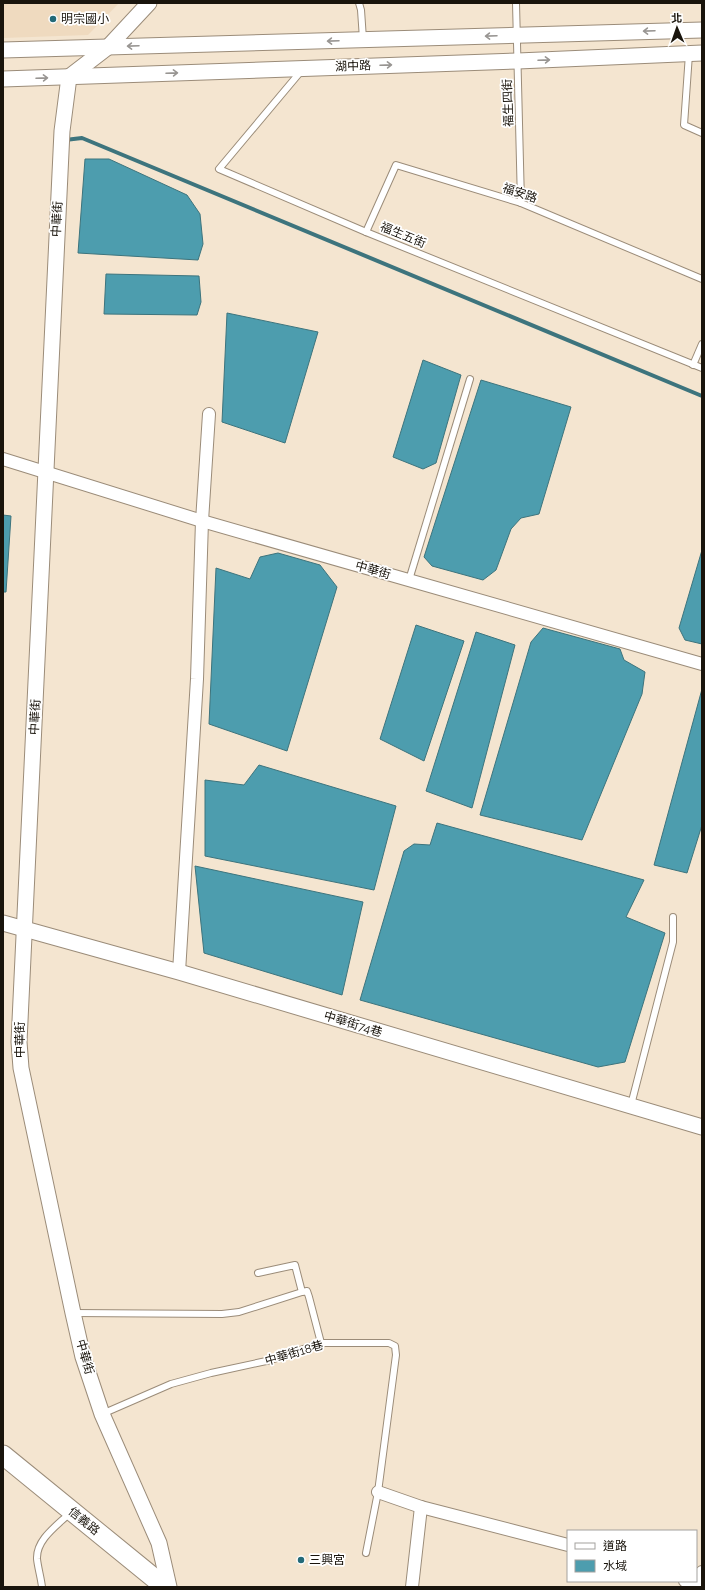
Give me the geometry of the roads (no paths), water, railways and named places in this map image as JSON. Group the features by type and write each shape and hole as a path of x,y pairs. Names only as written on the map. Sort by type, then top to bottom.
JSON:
{"main road":[{"name":"信義路","path":"3,1454 165,1587"}],"street":[{"path":"69,77 108,47 149,3"},
{"path":"3,50 702,30"},
{"name":"湖中路","path":"3,79 695,54"},
{"name":"中華街","path":"69,77 62,131 19,1042 21,1068 73,1313 84,1357 102,1414 159,1543 170,1587"},
{"path":"179,972 197,687 202,521 209,414"},
{"name":"中華街","path":"3,459 202,521 702,664"},
{"name":"中華街74巷","path":"3,923 179,972 702,1127"},
{"path":"378,1492 421,1507 567,1545"},
{"path":"412,1587 421,1507"},
{"path":"688,1582 699,1586 702,1572"}],"lane":[{"path":"359,3 361,10 363,40"},
{"name":"福生四街","path":"516,3 522,203"},
{"path":"695,54 684,125 702,133"},
{"name":"福生五街","path":"304,68 219,169 366,232 702,368"},
{"name":"福安路","path":"366,232 396,165 522,203 702,278"},
{"path":"693,365 702,344"},
{"path":"409,580 470,379"},
{"path":"631,1107 672,942 673,917"},
{"path":"258,1273 295,1265 302,1292"},
{"path":"73,1313 222,1314 239,1312 307,1291 310,1297 322,1343"},
{"name":"中華街18巷","path":"102,1414 171,1384 210,1373 271,1360 322,1343 389,1343 395,1346 396,1354 378,1492 366,1552"},
{"path":"42,1587 37,1558 38,1549 42,1539 71,1511"}],"water":[{"path":"85,159 109,159 187,195 200,214 203,244 198,260 78,253"},
{"path":"106,274 199,276 201,302 197,315 104,314"},
{"path":"227,313 318,332 285,443 222,422"},
{"path":"423,360 461,375 436,463 423,469 393,457"},
{"path":"481,380 571,407 539,514 521,518 511,529 496,570 483,580 432,566 424,557"},
{"path":"3,515 11,516 6,592 3,592"},
{"path":"702,550 702,644 685,640 679,628"},
{"path":"278,553 320,565 337,587 287,751 209,724 216,568 250,579 260,557"},
{"path":"416,625 464,641 424,761 380,739"},
{"path":"543,628 620,649 624,660 645,672 642,694 582,840 480,815 531,642"},
{"path":"476,632 515,645 472,808 426,791"},
{"path":"702,689 702,825 687,873 654,865"},
{"path":"259,765 396,806 374,890 205,856 205,780 244,785"},
{"path":"437,823 644,880 626,917 665,933 625,1062 598,1067 360,1000 404,851 414,844 430,845"},
{"path":"195,866 363,902 342,995 204,953"}],"waterway":[{"path":"65,140 82,138 702,396"}],"place":[{"name":"明宗國小","path":"53,19"},
{"name":"三興宮","path":"301,1560"}]}
